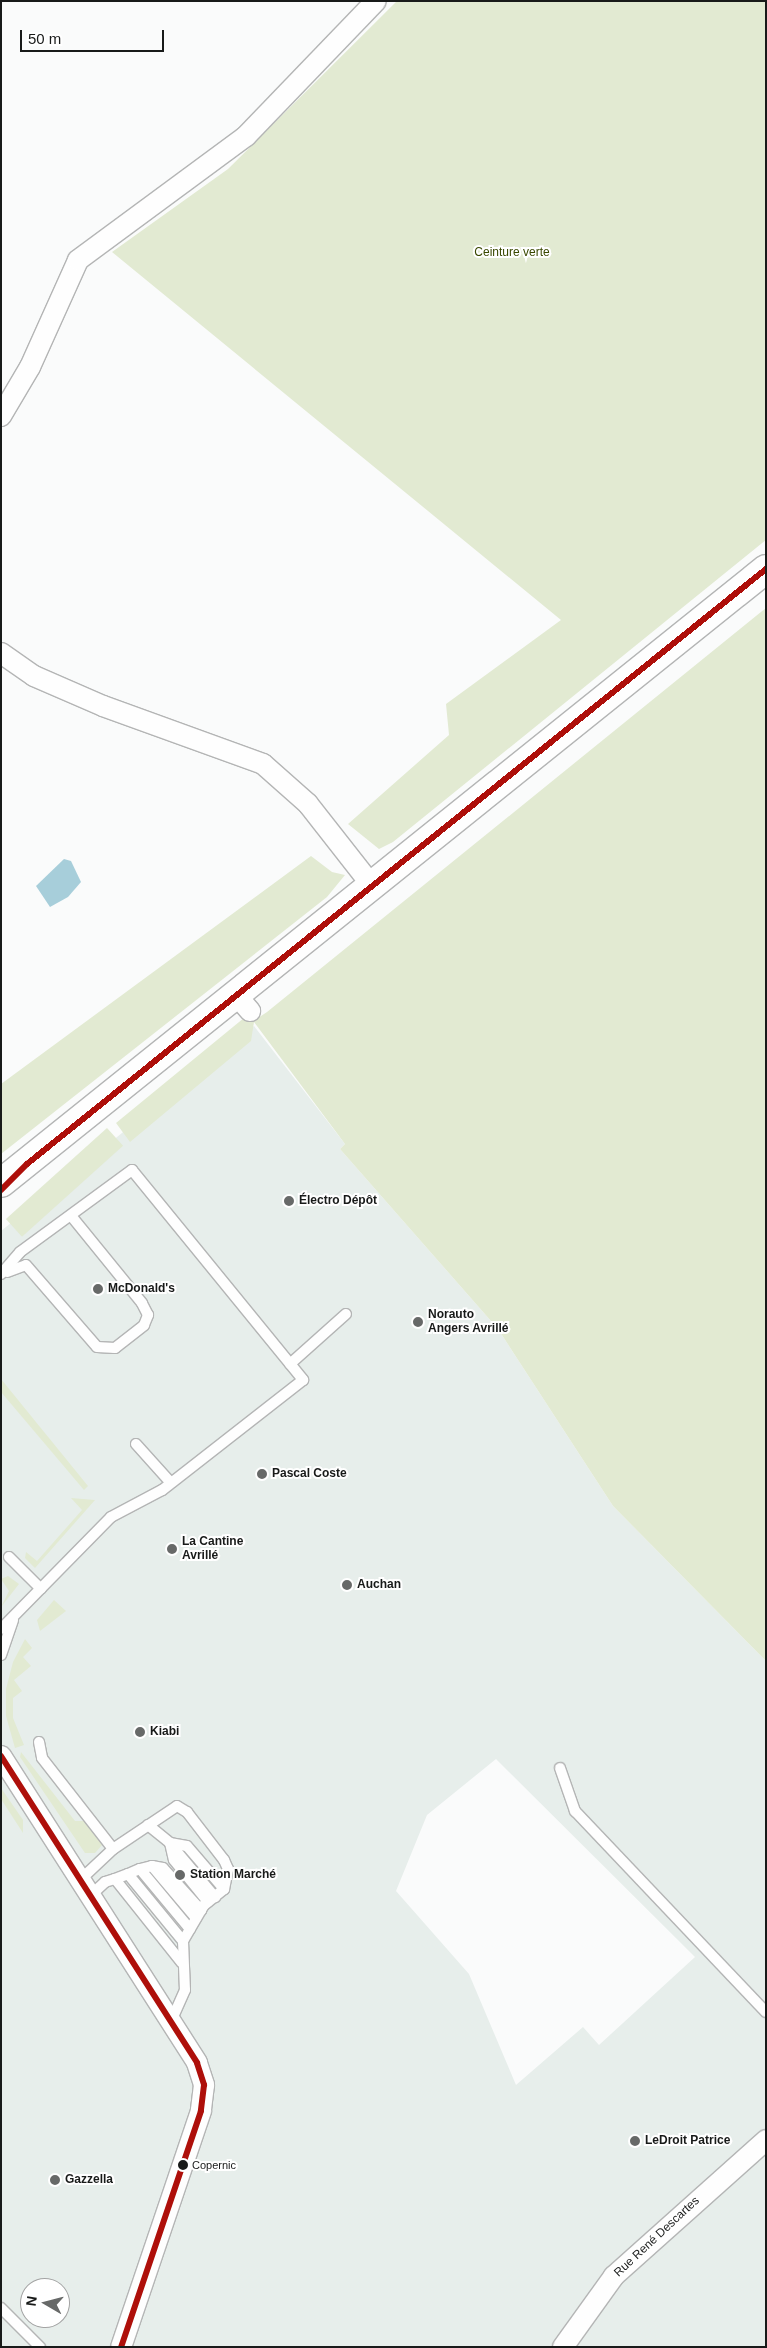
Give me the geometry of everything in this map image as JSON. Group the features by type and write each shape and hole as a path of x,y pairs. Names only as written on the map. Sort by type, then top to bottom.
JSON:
{"main road":[{"path":"1,1183 243,1004 373,887 766,569"},
{"path":"1,1190 27,1164"}],"street":[{"path":"1,416 30,367 78,260 246,136 376,1"},
{"path":"1,654 34,676 103,706 263,764 308,804 373,887"},
{"path":"1,1756 84,1889 197,2063 204,2085 201,2111 121,2347"},
{"name":"Rue René Descartes","path":"563,2347 614,2276 766,2140"}],"lane":[{"path":"1,1274 20,1252 72,1217 132,1170 303,1380 171,1483 111,1517 72,1559 40,1589 14,1619 1,1630"},
{"path":"1,1274 26,1265 97,1348 115,1348 144,1325 148,1315 142,1303 72,1217"},
{"path":"290,1364 346,1314"},
{"path":"136,1444 171,1483"},
{"path":"9,1557 40,1589"},
{"path":"1,1655 14,1619"},
{"path":"39,1742 42,1758 113,1849"},
{"path":"560,1768 575,1811 766,2012"},
{"path":"84,1889 113,1849 177,1806 183,1808 224,1860 228,1869 224,1889 198,1914 183,1941 182,1963 185,1990 171,2023"},
{"path":"148,1825 170,1843 187,1846 224,1889"},
{"path":"170,1843 174,1860 212,1899"},
{"path":"84,1889 152,1866 198,1914"},
{"path":"140,1869 190,1929"},
{"path":"128,1874 183,1941"},
{"path":"115,1879 182,1963"},
{"path":"1,2308 40,2347"}],"shaded area":[{"path":"254,1026 345,1144 340,1149 498,1329 613,1506 766,1661 766,2347 1,2347 1,1231","holes":["496,1759 695,1957 599,2045 583,2027 516,2085 469,1974 396,1891 427,1815"]}],"green space":[{"name":"Ceinture verte","path":"397,1 766,1 766,540 393,842 379,849 348,824 449,735 446,704 561,620 112,252 228,169"},
{"path":"766,608 766,1661 613,1506 498,1329 340,1149 345,1144 254,1022 251,1041 130,1142 116,1123 250,1013 255,1020 267,1012"},
{"path":"311,856 332,872 345,875 327,897 1,1154 1,1084"},
{"path":"107,1128 123,1146 22,1237 6,1219"},
{"path":"1,1379 88,1486 84,1490 1,1392"},
{"path":"71,1498 95,1500 35,1568 25,1558 26,1552 37,1561 82,1510"},
{"path":"8,1576 19,1584 1,1607 9,1591 1,1579"},
{"path":"54,1600 66,1611 40,1631 37,1620"},
{"path":"25,1639 32,1648 23,1657 31,1666 14,1680 22,1691 13,1698 13,1718 24,1745 15,1748 6,1716 6,1689 13,1662"},
{"path":"21,1752 75,1821 84,1821 103,1844 95,1853 85,1853 20,1757"},
{"path":"1,1788 23,1820 23,1833 1,1799"}],"water":[{"path":"64,859 71,861 81,882 68,897 50,907 36,886"}],"transit line":[{"path":"1,1190 27,1164 766,569"},
{"path":"1,1756 197,2063 204,2085 201,2111 121,2347"}],"place":[{"name":"Électro Dépôt","path":"289,1201"},
{"name":"McDonald's","path":"98,1289"},
{"name":"Norauto Angers Avrillé","path":"418,1322"},
{"name":"Pascal Coste","path":"262,1474"},
{"name":"La Cantine Avrillé","path":"172,1549"},
{"name":"Auchan","path":"347,1585"},
{"name":"Kiabi","path":"140,1732"},
{"name":"Station Marché","path":"180,1875"},
{"name":"LeDroit Patrice","path":"635,2141"},
{"name":"Copernic","path":"183,2165"},
{"name":"Gazzella","path":"55,2180"}]}
